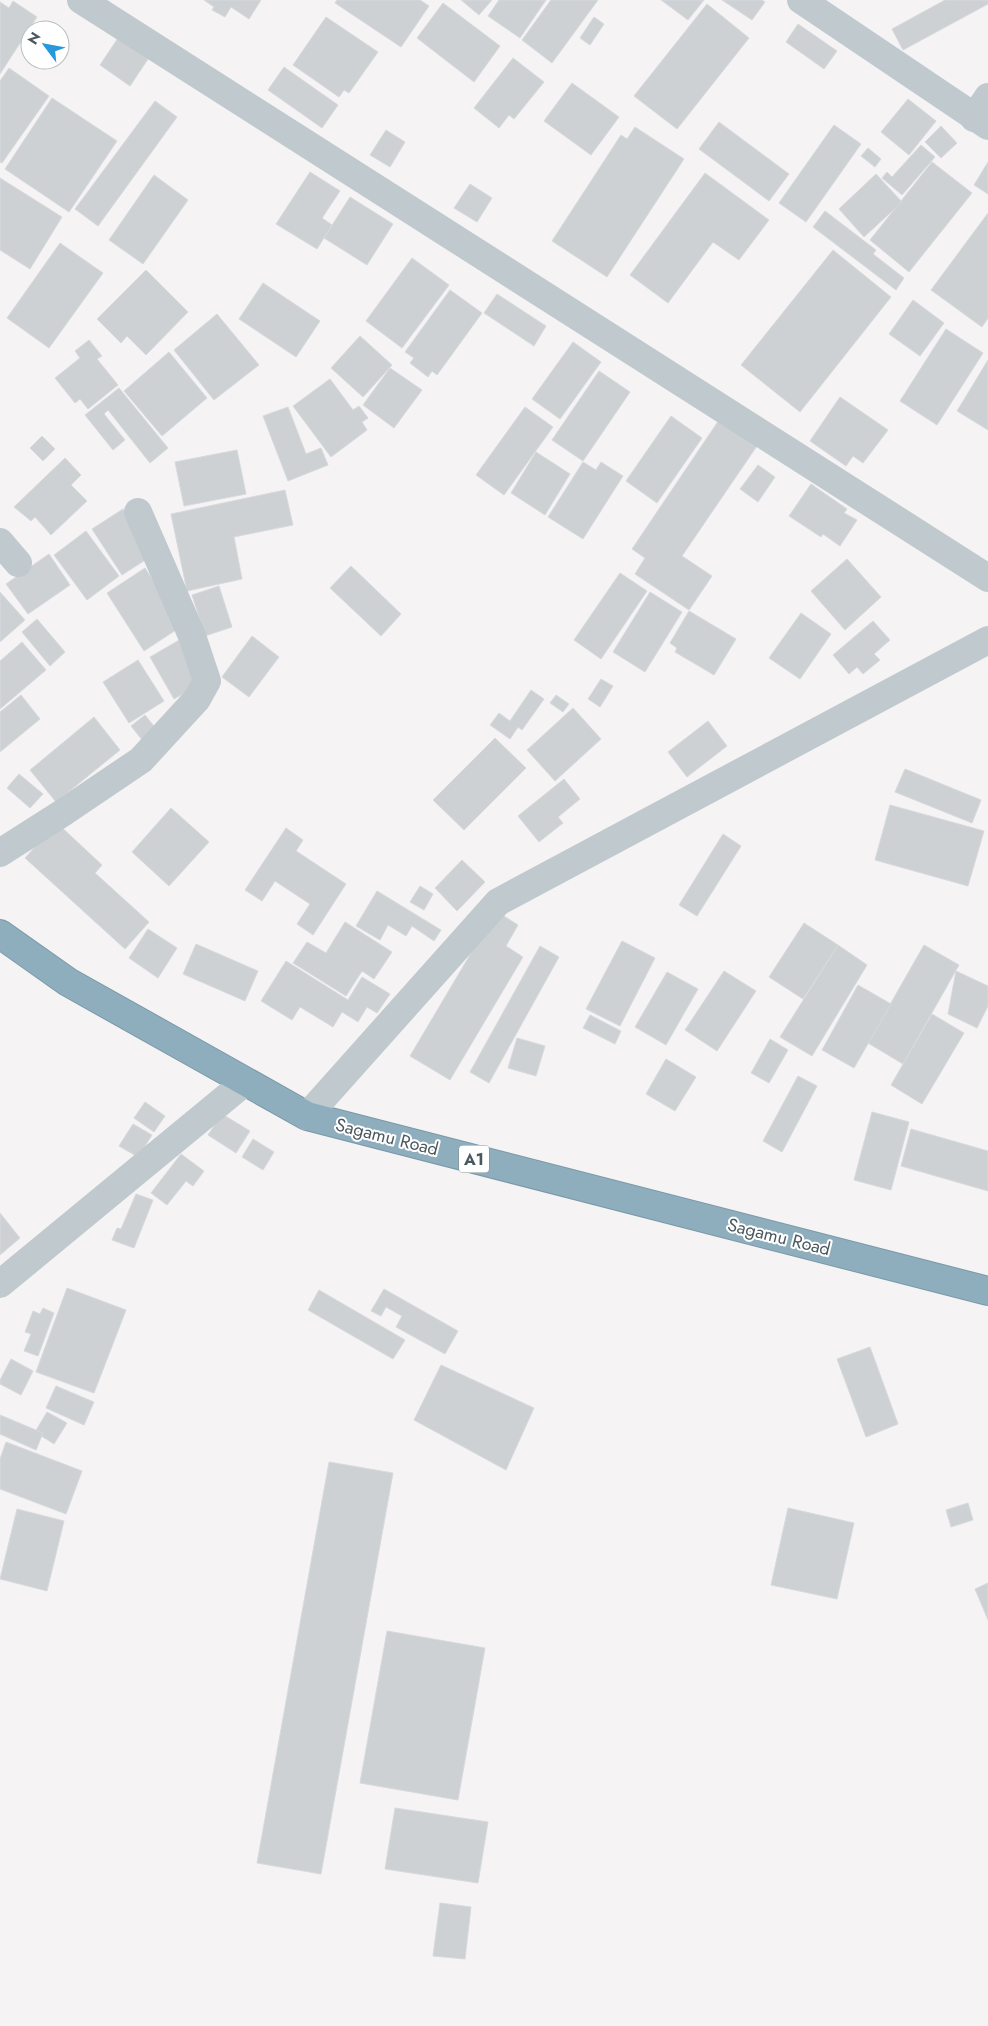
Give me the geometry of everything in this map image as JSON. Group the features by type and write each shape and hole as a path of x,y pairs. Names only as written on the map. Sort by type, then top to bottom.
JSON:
{"highway":[{"name":"Sagamu Road","path":"0,934 68,982 307,1116 985,1285"}],"street":[{"path":"80,0 988,578"},
{"path":"802,0 983,114"},
{"path":"0,853 141,760 197,699 207,681 192,636 138,512"},
{"path":"0,542 18,563"},
{"path":"307,1116 498,902 988,640"},
{"path":"0,1284 245,1082"}],"building":[{"path":"204,0 261,0 249,19 231,7 225,17 212,10 214,7"},
{"path":"337,0 420,0 429,6 401,47 335,3"},
{"path":"461,0 492,0 479,15"},
{"path":"499,0 546,0 520,38 488,16"},
{"path":"551,0 598,0 552,63 522,40"},
{"path":"661,0 704,0 688,20"},
{"path":"722,0 762,0 765,2 752,20"},
{"path":"945,0 988,0 988,4 903,50 892,29"},
{"path":"13,1 37,17 35,20 20,20 20,43 0,74 0,2 9,8"},
{"path":"443,3 500,46 474,82 417,38"},
{"path":"707,4 749,38 677,129 634,96"},
{"path":"326,17 378,52 349,93 344,90 339,97 293,65"},
{"path":"594,17 604,24 590,45 580,38"},
{"path":"798,24 837,51 824,69 786,42"},
{"path":"118,38 148,59 130,86 100,65"},
{"path":"513,58 544,82 514,119 509,115 499,128 474,108"},
{"path":"284,67 338,105 322,128 268,90"},
{"path":"9,68 49,96 2,163 0,162 0,81"},
{"path":"572,83 619,117 591,155 544,121"},
{"path":"52,98 117,141 69,212 5,169"},
{"path":"908,99 936,121 909,155 881,132"},
{"path":"155,101 177,117 98,226 75,209"},
{"path":"719,122 789,174 769,201 699,149"},
{"path":"834,125 861,144 806,222 779,203"},
{"path":"941,126 957,143 941,158 925,142"},
{"path":"635,127 684,159 607,277 552,241 621,135 627,139"},
{"path":"386,130 405,142 390,167 370,155"},
{"path":"921,145 935,157 902,195 882,178 887,172 892,177"},
{"path":"868,148 881,159 875,167 861,156"},
{"path":"932,162 972,193 909,272 870,240"},
{"path":"988,162 988,194 974,185"},
{"path":"310,172 340,191 322,218 332,225 317,249 276,224"},
{"path":"705,173 769,220 739,260 713,242 668,303 630,275"},
{"path":"876,174 902,202 864,237 839,209"},
{"path":"154,175 188,200 143,264 109,240"},
{"path":"0,178 62,217 30,269 0,250"},
{"path":"470,184 492,198 477,222 454,208"},
{"path":"350,197 393,224 367,265 324,238"},
{"path":"825,211 876,250 873,254 904,278 896,290 813,227"},
{"path":"988,213 988,318 982,327 931,290"},
{"path":"60,243 103,273 49,348 7,318"},
{"path":"833,250 891,297 800,412 741,365"},
{"path":"412,258 449,285 402,348 366,321"},
{"path":"146,270 188,312 146,355 127,336 121,343 97,319"},
{"path":"263,283 320,321 296,357 239,319"},
{"path":"450,290 482,313 437,375 432,371 428,377 410,363 414,358 405,352"},
{"path":"497,294 546,326 534,346 484,313"},
{"path":"913,300 944,323 920,356 889,334"},
{"path":"217,314 259,365 214,400 174,350"},
{"path":"946,329 983,353 937,425 900,401"},
{"path":"360,336 392,365 363,397 331,368"},
{"path":"89,340 102,356 97,359 118,385 88,409 80,399 75,403 55,378 80,358 75,351"},
{"path":"573,342 601,362 560,419 532,399"},
{"path":"169,352 207,398 162,436 124,391"},
{"path":"988,360 988,430 957,411"},
{"path":"390,368 422,390 394,428 363,405"},
{"path":"599,371 630,392 583,461 552,440"},
{"path":"330,379 353,410 359,406 368,418 362,422 367,430 331,457 293,406"},
{"path":"119,388 168,448 150,463 108,410 104,414 125,440 113,450 85,415"},
{"path":"840,397 888,430 863,463 853,456 846,466 810,441"},
{"path":"288,407 306,454 321,448 328,465 288,481 263,416"},
{"path":"525,407 553,427 504,495 476,475"},
{"path":"671,416 702,438 657,503 626,481"},
{"path":"719,420 757,446 682,556 712,576 689,610 635,574 645,558 632,549"},
{"path":"42,436 55,449 43,461 30,448"},
{"path":"237,450 246,494 184,506 175,462"},
{"path":"536,452 570,474 545,515 511,493"},
{"path":"65,458 81,475 71,485 87,501 51,535 35,517 31,521 14,507"},
{"path":"583,462 596,470 601,462 623,476 583,539 548,517"},
{"path":"758,465 775,477 758,502 740,489"},
{"path":"811,484 847,509 844,513 857,520 840,546 823,534 821,537 789,516"},
{"path":"285,490 293,525 234,537 242,579 187,591 171,514"},
{"path":"123,509 153,555 122,575 92,529"},
{"path":"86,531 119,576 87,600 54,555"},
{"path":"49,554 70,585 28,614 6,584"},
{"path":"847,559 881,597 845,630 811,591"},
{"path":"351,566 401,614 381,636 330,588"},
{"path":"145,568 182,626 144,651 107,593"},
{"path":"620,573 647,591 601,659 574,640"},
{"path":"219,586 232,627 205,636 192,595"},
{"path":"0,592 25,620 0,642"},
{"path":"650,592 682,612 645,672 613,652"},
{"path":"689,611 736,639 714,675 675,652 677,648 670,643"},
{"path":"801,613 831,634 800,679 769,658"},
{"path":"37,619 65,652 50,666 22,632"},
{"path":"873,621 890,640 874,654 880,660 863,674 857,667 849,674 833,655"},
{"path":"252,636 279,657 249,697 222,677"},
{"path":"181,639 205,681 174,699 150,657"},
{"path":"22,642 46,670 0,709 0,661"},
{"path":"138,660 164,701 129,723 103,682"},
{"path":"601,679 613,686 600,707 588,699"},
{"path":"531,690 544,699 522,730 518,727 510,739 490,725 499,713 510,721"},
{"path":"21,695 40,719 0,752 0,712"},
{"path":"556,695 569,704 563,712 550,703"},
{"path":"573,708 601,739 555,781 527,750"},
{"path":"145,715 157,730 143,741 131,726"},
{"path":"94,717 120,750 56,802 30,770"},
{"path":"708,721 727,746 687,777 668,752"},
{"path":"495,738 526,768 464,830 433,800"},
{"path":"905,769 981,800 972,823 895,792"},
{"path":"19,774 43,794 30,808 7,788"},
{"path":"564,779 580,799 558,817 563,823 539,842 518,816"},
{"path":"890,805 984,831 968,886 875,860"},
{"path":"171,808 209,842 169,886 132,852"},
{"path":"57,823 102,865 95,873 149,922 125,949 25,858"},
{"path":"286,828 303,840 296,851 346,884 313,935 297,924 310,904 275,881 262,901 245,890"},
{"path":"723,834 741,846 697,916 679,905"},
{"path":"462,860 485,882 457,911 435,888"},
{"path":"420,886 433,894 424,910 410,902"},
{"path":"377,891 441,930 434,941 412,926 406,936 388,925 380,940 356,926"},
{"path":"496,911 518,925 506,946 523,957 450,1080 410,1056"},
{"path":"345,922 392,952 374,979 362,971 346,996 293,963 307,942 326,953"},
{"path":"804,923 838,945 803,999 769,977"},
{"path":"148,929 177,948 158,978 129,958"},
{"path":"622,941 655,958 620,1026 586,1009"},
{"path":"196,944 258,971 245,1001 183,974"},
{"path":"838,945 867,965 812,1056 780,1037"},
{"path":"924,945 959,965 903,1064 868,1043"},
{"path":"540,946 559,957 489,1083 470,1072"},
{"path":"286,961 348,1000 362,977 390,994 377,1013 367,1007 358,1022 342,1012 333,1027 300,1007 292,1020 261,1001"},
{"path":"724,971 756,991 717,1051 685,1030"},
{"path":"956,971 988,986 988,1006 977,1028 948,1014"},
{"path":"667,972 698,989 666,1045 635,1027"},
{"path":"858,985 891,1004 854,1068 822,1050"},
{"path":"932,1014 964,1033 922,1104 891,1085"},
{"path":"590,1015 621,1031 615,1044 583,1028"},
{"path":"517,1038 545,1046 536,1076 508,1068"},
{"path":"770,1039 788,1050 769,1083 751,1073"},
{"path":"666,1059 696,1077 675,1111 646,1094"},
{"path":"798,1076 817,1086 782,1152 763,1141"},
{"path":"145,1102 165,1116 154,1132 134,1118"},
{"path":"872,1112 909,1122 891,1190 854,1180"},
{"path":"222,1114 250,1131 236,1153 208,1135"},
{"path":"133,1124 152,1135 138,1157 119,1146"},
{"path":"911,1129 988,1151 988,1191 901,1166"},
{"path":"253,1139 274,1152 263,1170 242,1157"},
{"path":"181,1154 204,1171 193,1186 186,1181 167,1205 151,1193"},
{"path":"136,1194 153,1200 134,1248 112,1240 117,1228 121,1229"},
{"path":"0,1213 20,1238 0,1255"},
{"path":"67,1288 126,1310 94,1393 36,1372"},
{"path":"384,1289 458,1331 445,1354 396,1327 402,1316 386,1307 381,1316 371,1311"},
{"path":"319,1290 405,1340 393,1359 308,1310"},
{"path":"43,1308 54,1313 38,1356 24,1351 31,1334 25,1332 33,1311 40,1314"},
{"path":"870,1347 898,1424 866,1437 837,1359"},
{"path":"11,1359 33,1371 21,1395 0,1384 0,1380"},
{"path":"441,1365 534,1408 506,1470 414,1420"},
{"path":"56,1386 94,1402 84,1425 46,1408"},
{"path":"47,1412 67,1423 54,1444 35,1432"},
{"path":"0,1415 43,1433 36,1450 0,1434"},
{"path":"6,1442 82,1471 66,1514 0,1489 0,1459"},
{"path":"329,1462 393,1473 321,1874 257,1863"},
{"path":"968,1503 973,1520 951,1527 946,1510"},
{"path":"788,1508 854,1523 837,1599 771,1585"},
{"path":"17,1509 64,1521 47,1591 0,1579"},
{"path":"988,1583 988,1620 975,1589"},
{"path":"387,1631 485,1648 458,1800 360,1783"},
{"path":"395,1808 488,1822 478,1883 385,1869"},
{"path":"440,1903 471,1907 465,1959 433,1956"}]}
